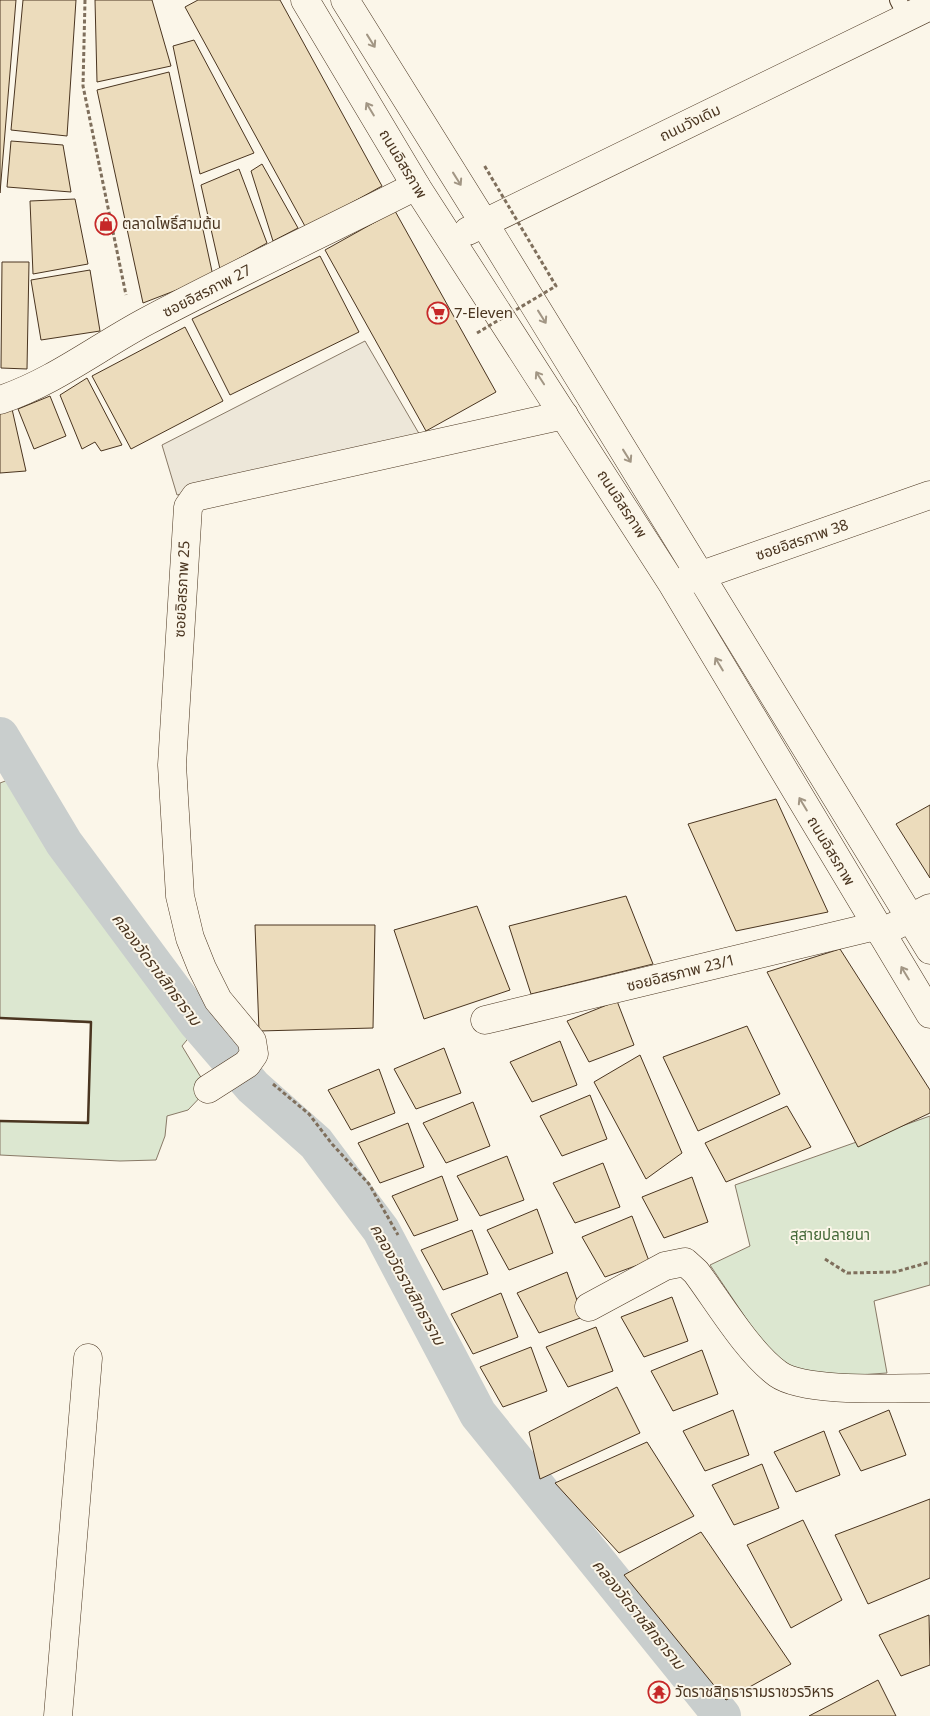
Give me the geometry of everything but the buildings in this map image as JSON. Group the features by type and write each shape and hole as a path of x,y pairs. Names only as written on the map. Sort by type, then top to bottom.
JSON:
{"street":[{"name":"ถนนอิสรภาพ","path":"305,0 416,186 673,585 878,929 927,1003"},
{"path":"345,0 484,222 700,575 920,912 930,950"},
{"name":"ถนนวังเดิม","path":"450,240 912,8"},
{"name":"ซอยอิสรภาพ 27","path":"0,400 54,377 133,329 416,186"},
{"name":"ซอยอิสรภาพ 25","path":"250,1054 218,1000 190,938 180,896 172,765 188,507 195,497 564,415"},
{"name":"ซอยอิสรภาพ 38","path":"673,585 930,495"},
{"name":"ซอยอิสรภาพ 23/1","path":"486,1020 878,929 920,912"},
{"path":"208,1089 250,1054"},
{"path":"589,1307 665,1266 685,1262 696,1272 764,1361 780,1375 805,1384 930,1388"},
{"path":"58,1716 88,1358"}],"path":[{"path":"86,0 83,86 133,329"},
{"path":"477,333 556,286 484,165"},
{"path":"250,1054 273,1085 309,1114 332,1144 369,1184 398,1235"},
{"path":"825,1259 847,1273 895,1272 930,1262"}],"green space":[{"path":"8,780 20,801 191,1035 182,1046 208,1089 188,1110 167,1116 165,1136 156,1160 120,1161 0,1155 0,1121 88,1122 91,1023 0,1018 0,783"},
{"name":"สุสายปลายนา","path":"930,1116 930,1285 874,1301 887,1373 814,1378 772,1357 710,1265 750,1246 735,1185"}],"shaded area":[{"path":"365,341 421,437 177,495 162,445"}],"waterway":[{"name":"คลองวัดราชสิทธาราม","path":"0,736 64,843 196,1021 253,1087 316,1143 381,1230 478,1414 722,1716"}],"wall":[{"path":"0,1018 91,1022 88,1123 0,1121"}],"place":[{"name":"ตลาดโพธิ์สามต้น","path":"106,224"},
{"name":"7-Eleven","path":"438,313"},
{"name":"วัดราชสิทธารามราชวรวิหาร","path":"659,1692"}]}
